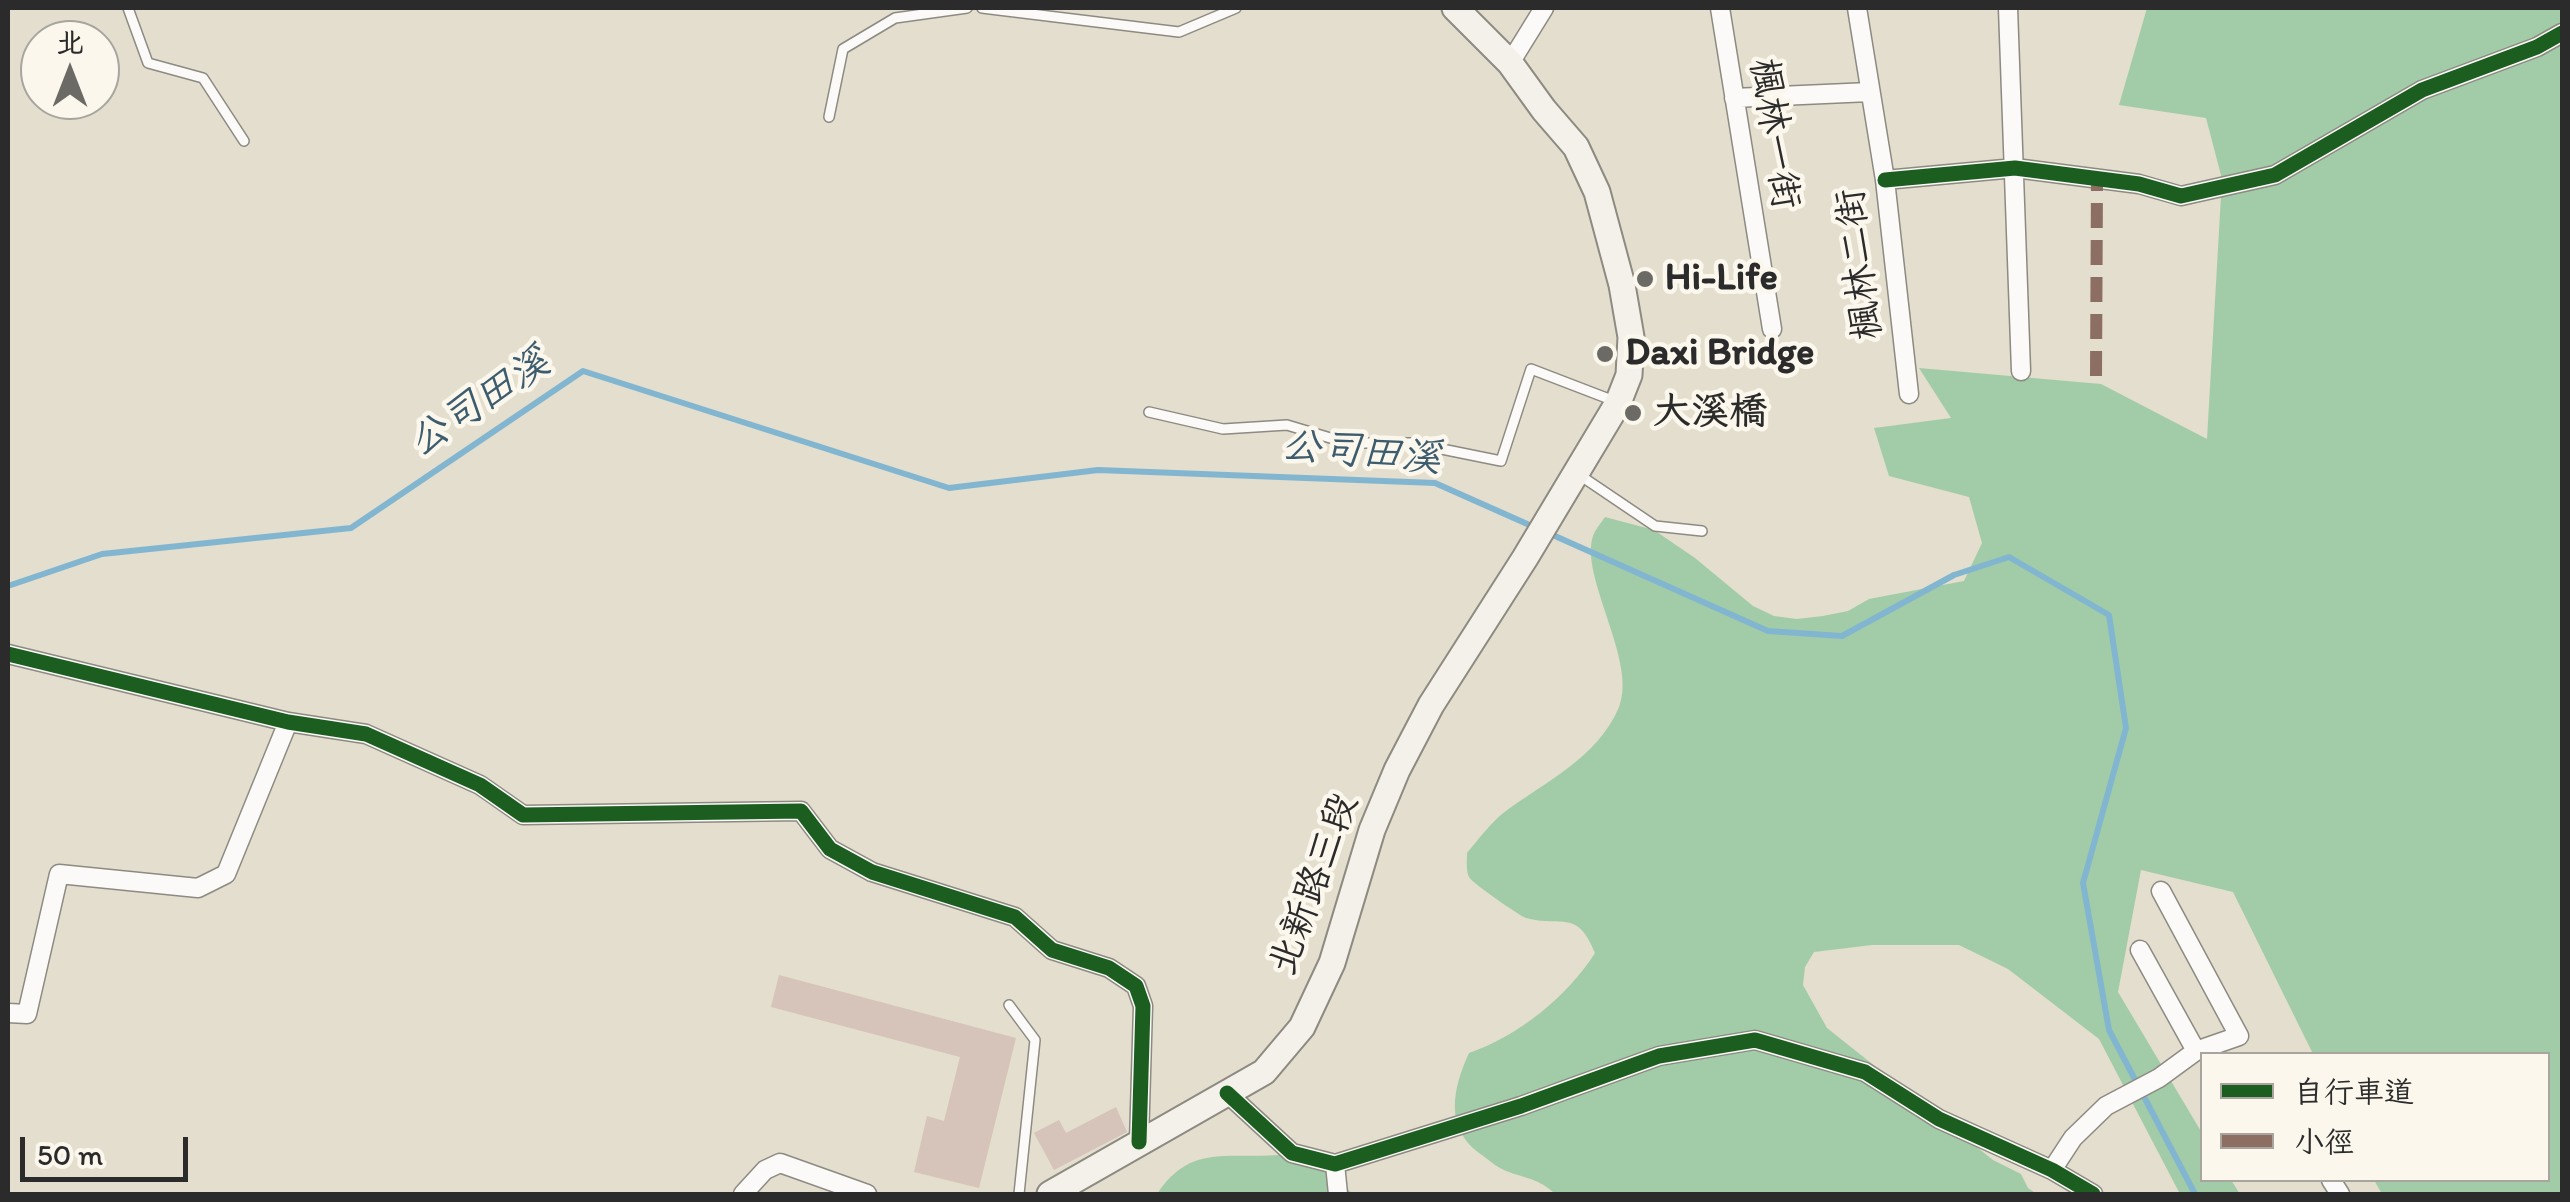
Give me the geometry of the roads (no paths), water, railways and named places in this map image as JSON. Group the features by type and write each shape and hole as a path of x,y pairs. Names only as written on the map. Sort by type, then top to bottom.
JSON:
{"main road":[{"path":"1455,8 1510,62 1576,146 1597,192 1622,285 1632,337 1629,376 1618,403 1576,472"},
{"name":"北新路三段","path":"1050,1194 1264,1072 1302,1027 1332,963 1372,830 1396,770 1431,705 1576,472"}],"street":[{"path":"1510,62 1544,8"},
{"name":"楓林一街","path":"1720,8 1772,329"},
{"name":"楓林二街","path":"1857,8 1884,180 1908,394"},
{"path":"2008,8 2021,370"},
{"path":"1884,180 2016,168 2140,184 2182,196 2275,175 2422,90 2536,47 2562,33"},
{"path":"1734,98 1870,92"},
{"path":"8,654 288,722 366,734 480,785 523,815 801,811 830,849 872,872 1015,917 1052,950 1108,968 1136,986 1144,1006 1139,1142"},
{"path":"8,1013 27,1014 60,874 198,888 226,874 288,722"},
{"path":"2161,891 2250,1052"},
{"path":"2140,950 2196,1052"},
{"path":"2052,1170 2073,1138 2106,1106 2159,1078 2196,1052 2239,1036"},
{"path":"1226,1093 1292,1153 1336,1164 1521,1106 1659,1056 1755,1040 1865,1072 1939,1119 2052,1170 2094,1194"},
{"path":"744,1194 764,1170 780,1162 867,1194"},
{"path":"1336,1164 1338,1194"}],"lane":[{"path":"128,8 148,63 203,78 244,141"},
{"path":"829,117 843,49 895,18 968,8"},
{"path":"982,8 1178,32 1236,8"},
{"path":"1149,412 1223,428 1287,425 1346,443 1412,443 1501,461 1532,369 1618,403"},
{"path":"1576,472 1655,526 1702,531"},
{"path":"1008,1005 1035,1040 1019,1194"}],"waterway":[{"name":"公司田溪","path":"8,586 102,554 351,528 583,371 949,488 1098,470 1435,483 1534,527"},
{"name":"公司田溪","path":"1546,532 1768,631 1842,636 1954,575 2009,557 2109,615 2126,728 2083,883 2109,1030 2195,1194"}],"place":[{"name":"Hi-Life","path":"1645,279"},
{"name":"Daxi Bridge","path":"1605,354"},
{"name":"大溪橋","path":"1633,413"}]}
